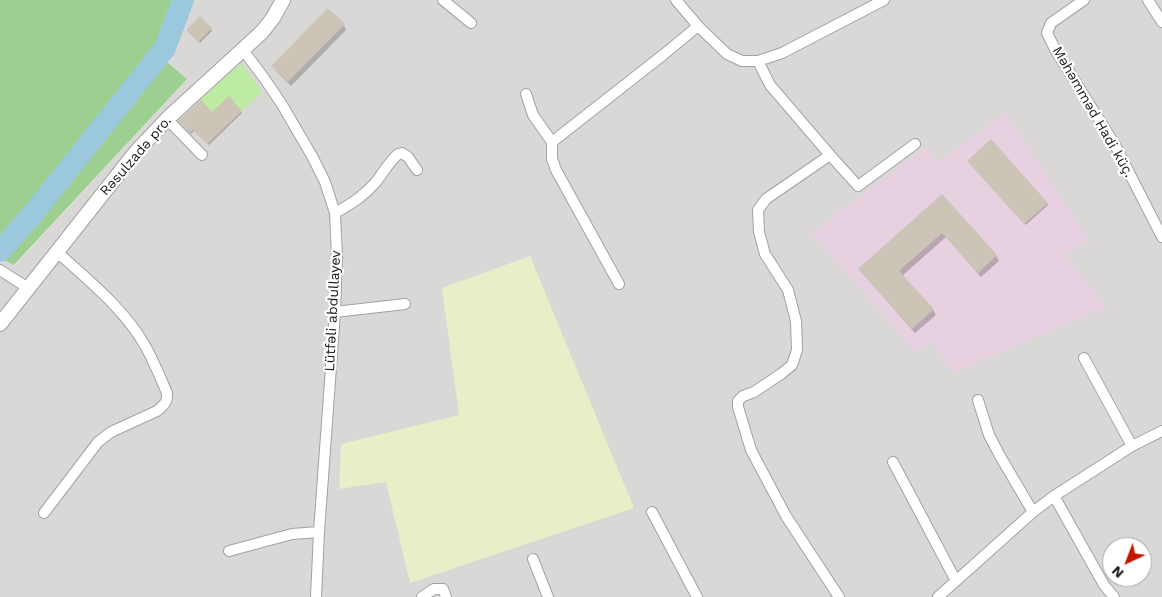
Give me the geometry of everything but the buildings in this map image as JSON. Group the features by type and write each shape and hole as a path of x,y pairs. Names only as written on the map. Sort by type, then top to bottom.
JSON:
{"street":[{"name":"Rəsulzadə pro.","path":"0,324 135,153 166,119 262,32 273,18 283,0"},
{"path":"443,0 471,23"},
{"path":"676,0 698,26 727,54 742,60 758,61 782,53 884,0"},
{"name":"Məhəmməd Hadi küç.","path":"1084,0 1051,23 1047,33 1056,51 1115,145 1162,237"},
{"path":"1148,0 1162,22"},
{"path":"552,142 698,26"},
{"name":"Lütfəli abdullayev","path":"243,50 281,103 312,156 325,182 335,213 337,257 335,312 316,597"},
{"path":"758,61 770,85 858,186 915,144"},
{"path":"526,94 533,115 552,142 552,159 556,170 619,284"},
{"path":"166,119 202,155"},
{"path":"335,213 363,196 398,154 402,153 408,157 417,170"},
{"path":"830,155 766,199 758,210 759,232 766,254 788,290 796,321 797,350 792,364 781,374 754,392 743,396 738,402 738,407 751,450 786,516 839,597"},
{"path":"44,513 98,442 110,432 158,411 168,400 167,393 145,344 134,329 119,310 58,252"},
{"path":"0,270 28,288"},
{"path":"335,312 405,304"},
{"path":"1084,358 1132,446"},
{"path":"978,400 989,434 1000,456 1034,512"},
{"path":"938,597 1054,496 1132,446 1162,431"},
{"path":"893,462 956,581"},
{"path":"1054,496 1104,585 1114,597"},
{"path":"652,512 697,597"},
{"path":"229,551 292,534 319,532"},
{"path":"533,559 548,597"},
{"path":"422,597 434,589 443,589 446,597"}],"shaded area":[{"path":"172,0 1162,0 1162,597 0,597 0,258 15,265 187,79 153,50"},
{"path":"1006,113 1089,241 1064,255 1107,307 952,373 932,341 915,352 811,233 927,146 937,163"}],"green space":[{"path":"0,0 172,0 153,50 187,79 14,265 0,258"},
{"path":"241,63 262,92 242,111 229,96 212,112 200,100"},
{"path":"530,256 634,508 410,583 386,482 339,489 341,444 459,415 442,288"}],"waterway":[{"path":"0,251 31,216 165,48 183,0"}]}
